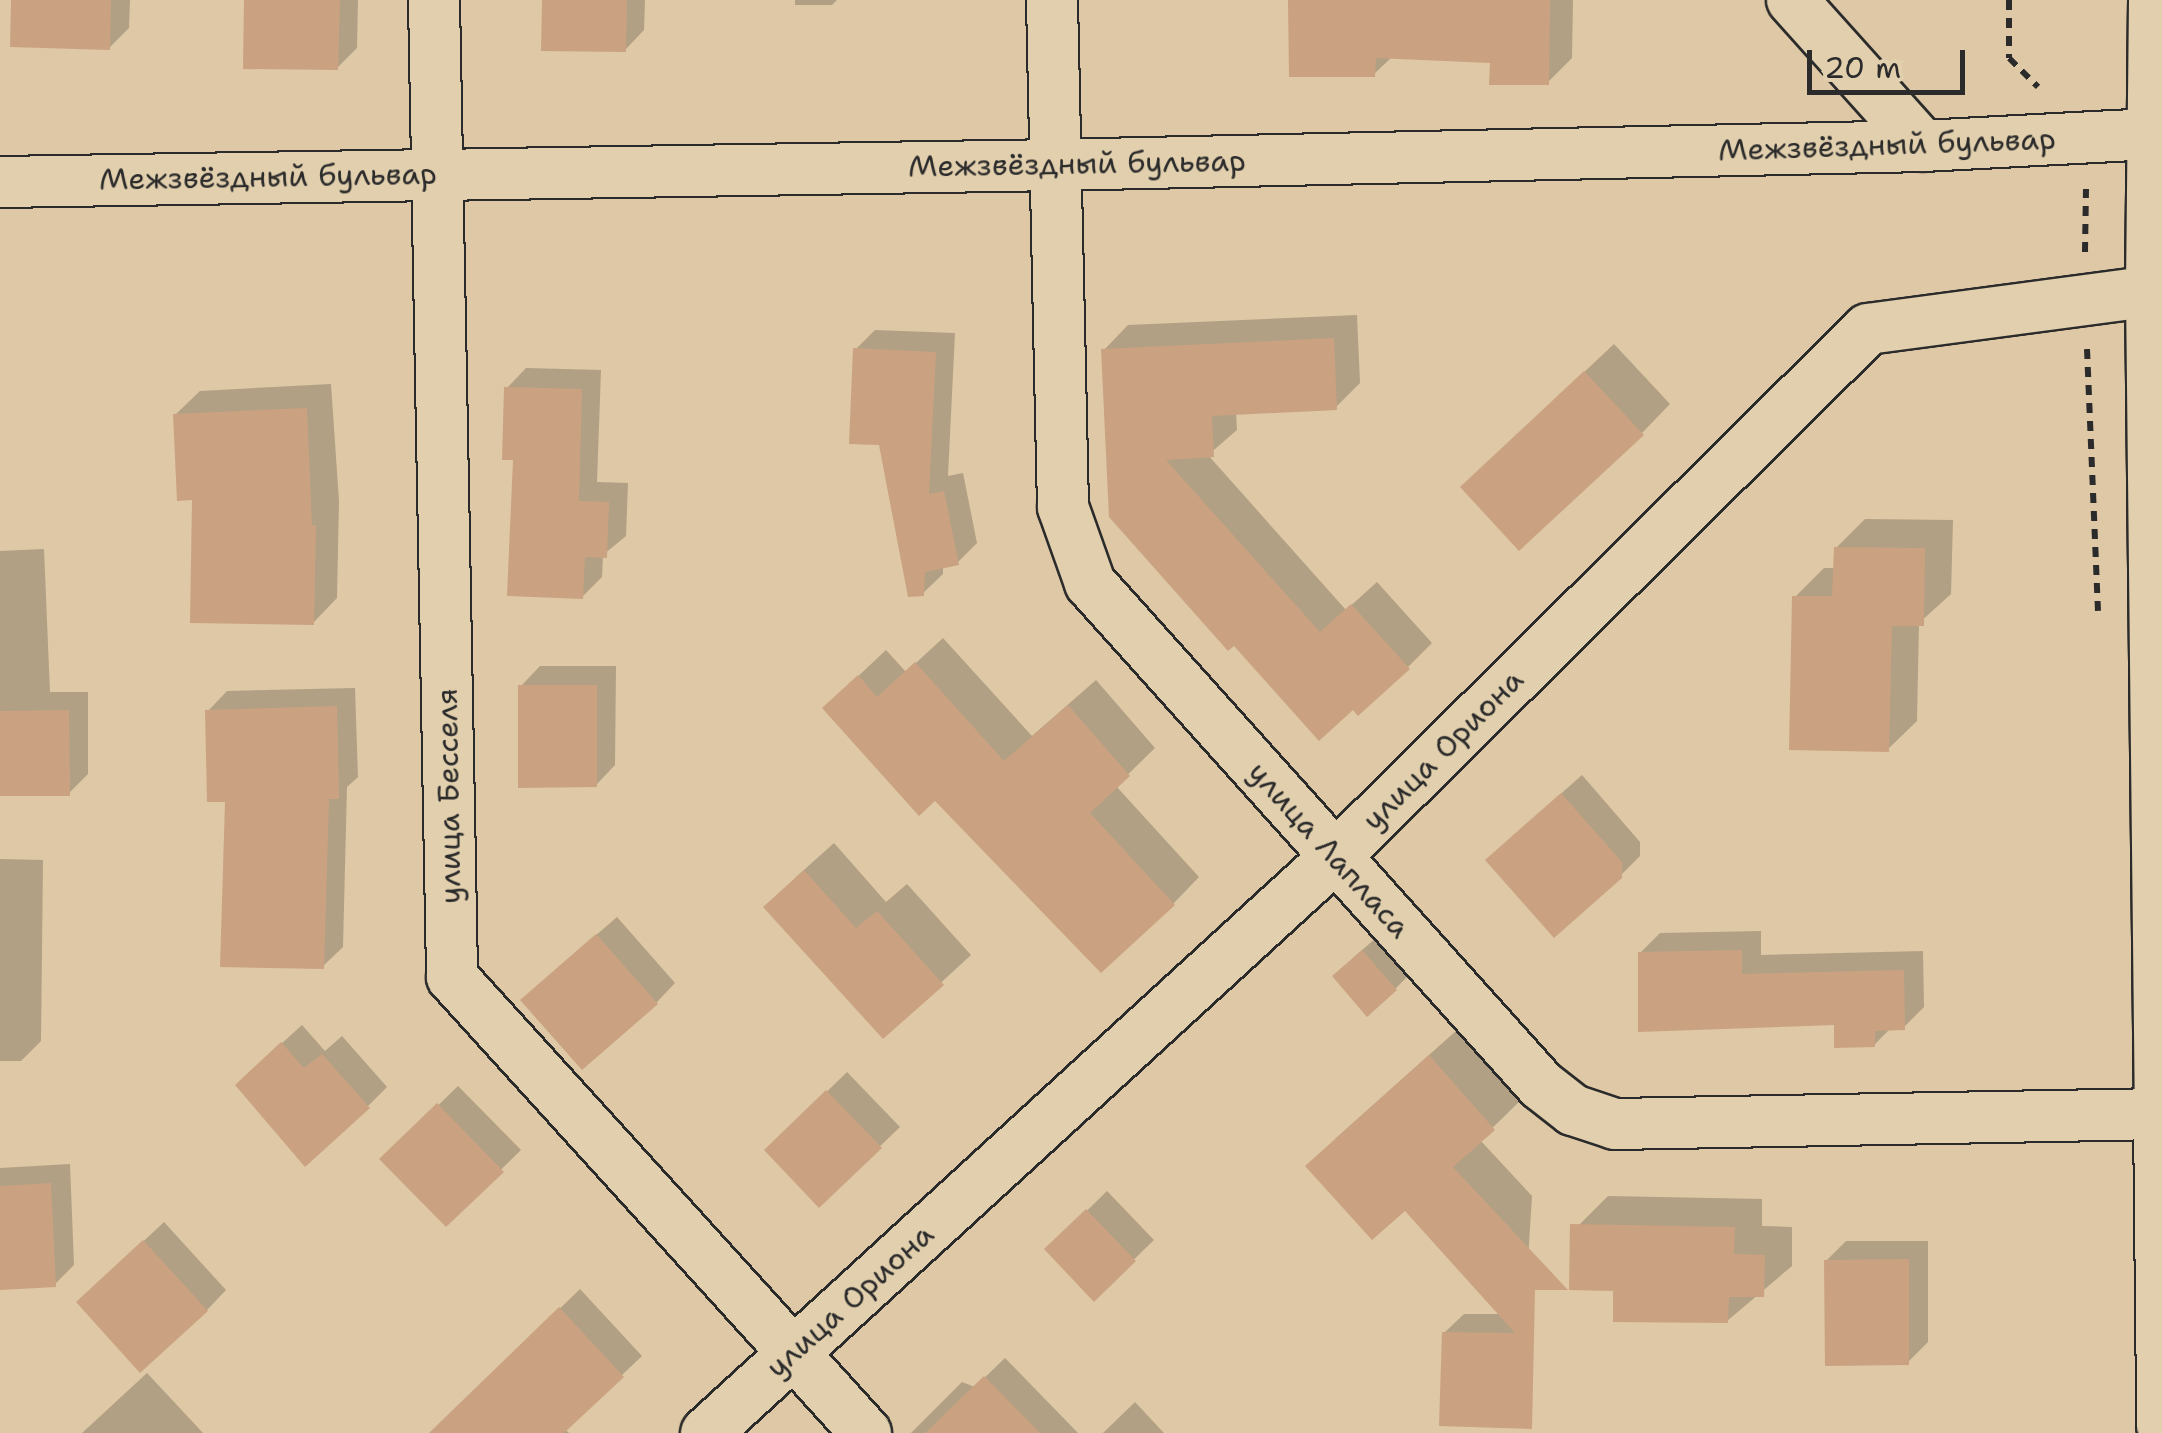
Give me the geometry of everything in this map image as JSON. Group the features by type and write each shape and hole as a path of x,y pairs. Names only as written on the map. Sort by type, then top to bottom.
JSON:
{"main road":[{"path":"2156,0 2152,291 2161,1121"}],"street":[{"name":"улица Бесселя","path":"434,0 452,977 866,1433"},
{"name":"улица Лапласа","path":"1052,0 1063,507 1090,583 1541,1085 1573,1110 1615,1124 2161,1121"},
{"path":"1792,0 1923,146"},
{"name":"Межзвёздный бульвар","path":"0,182 1923,146 2154,134"},
{"name":"улица Ориона","path":"706,1433 1335,856 1868,329 2152,291"},
{"path":"2161,1121 2162,1426"}],"path":[{"path":"2009,0 2009,58 2087,138"}],"building":[{"path":"11,0 111,0 110,50 10,47"},
{"path":"244,0 340,0 338,70 243,69"},
{"path":"542,0 627,0 626,52 541,51"},
{"path":"1288,0 1550,0 1549,85 1489,85 1490,63 1376,58 1375,77 1289,77"},
{"path":"1334,338 1337,410 1212,416 1214,457 1166,460 1320,632 1351,604 1410,669 1358,716 1353,710 1319,741 1234,646 1228,651 1109,517 1101,349"},
{"path":"853,348 936,352 929,494 944,491 959,565 925,572 924,596 908,597 879,445 849,444"},
{"path":"1584,371 1644,435 1519,551 1460,487"},
{"path":"504,387 582,389 579,501 609,502 607,558 585,557 583,599 507,596 513,460 502,460"},
{"path":"307,408 312,525 316,525 314,625 190,623 192,500 177,501 173,414"},
{"path":"1834,547 1925,548 1924,626 1892,626 1889,752 1789,750 1792,596 1832,596"},
{"path":"915,662 1004,761 1068,705 1130,776 1090,813 1175,905 1101,973 935,801 919,816 822,708 858,675 877,697"},
{"path":"518,685 597,685 597,787 518,788"},
{"path":"337,706 339,799 329,799 324,969 220,967 225,802 207,802 205,710"},
{"path":"69,710 70,796 0,796 0,711"},
{"path":"1561,793 1622,862 1622,878 1554,938 1485,860"},
{"path":"804,870 856,928 877,911 944,985 883,1039 763,907"},
{"path":"596,934 658,1004 582,1070 520,1000"},
{"path":"1362,950 1397,990 1367,1017 1332,976"},
{"path":"1742,950 1742,974 1904,970 1905,1030 1875,1031 1875,1047 1834,1048 1834,1025 1638,1032 1638,952"},
{"path":"281,1042 304,1068 322,1054 370,1108 305,1167 235,1085"},
{"path":"1429,1055 1495,1130 1453,1167 1568,1290 1535,1290 1532,1429 1439,1426 1442,1332 1515,1333 1405,1211 1372,1240 1305,1166"},
{"path":"826,1090 882,1148 819,1208 764,1150"},
{"path":"437,1103 504,1172 446,1227 379,1159"},
{"path":"51,1183 56,1287 0,1290 0,1186"},
{"path":"1086,1209 1136,1261 1094,1302 1044,1249"},
{"path":"1570,1224 1735,1227 1734,1254 1765,1255 1764,1297 1729,1297 1728,1323 1613,1322 1613,1291 1569,1290"},
{"path":"143,1240 208,1311 140,1373 76,1302"},
{"path":"1909,1259 1909,1365 1825,1366 1824,1260"},
{"path":"559,1307 624,1377 564,1433 429,1433"},
{"path":"984,1376 1040,1433 925,1433"}]}
